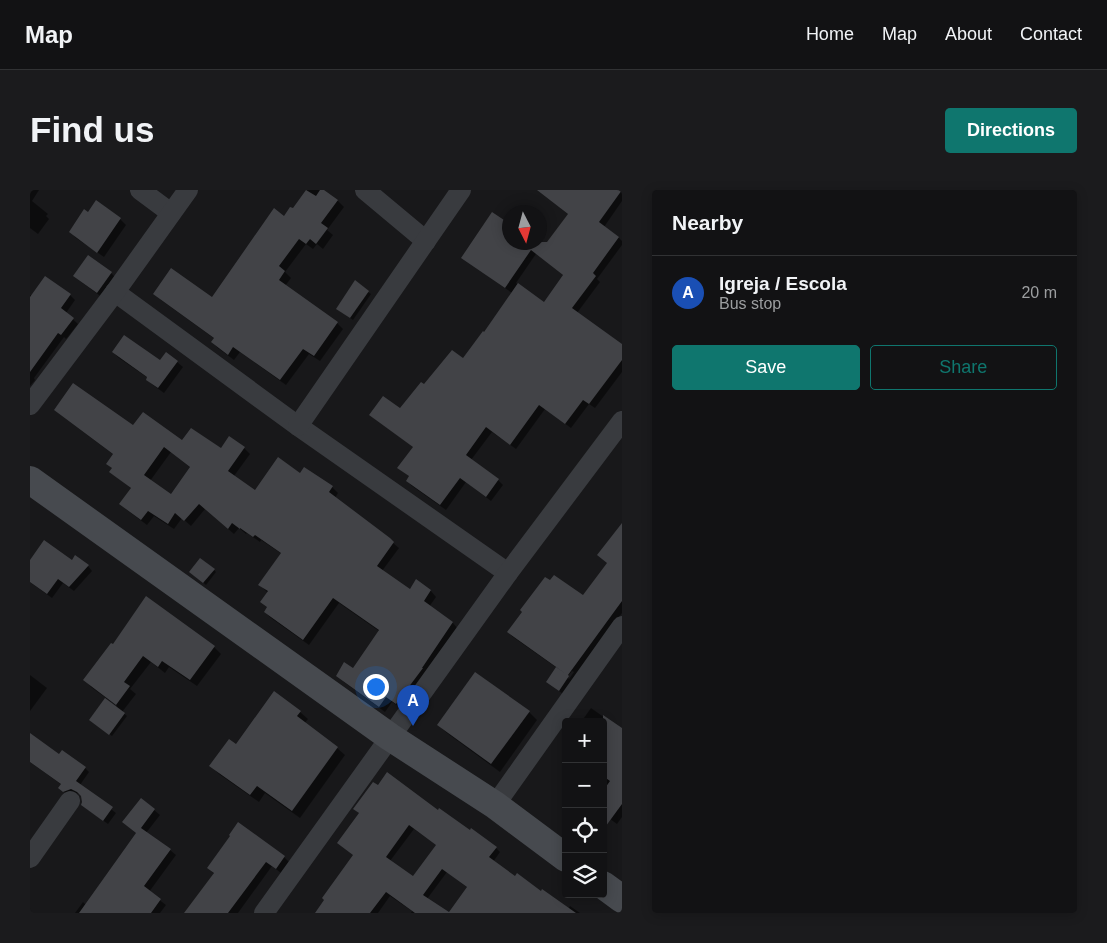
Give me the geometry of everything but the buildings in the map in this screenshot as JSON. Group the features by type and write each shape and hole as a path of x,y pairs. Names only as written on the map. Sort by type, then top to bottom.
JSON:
{"street":[{"path":"140,190 171,212"},
{"path":"30,405 115,292 188,190"},
{"path":"365,190 426,241"},
{"path":"298,426 461,190"},
{"path":"115,292 298,426 508,573"},
{"path":"264,913 508,573 622,421"},
{"path":"30,480 390,738 495,805 562,855"},
{"path":"495,805 622,626"},
{"path":"30,858 70,801"},
{"path":"607,888 622,899"}],"place":[{"name":"Igreja / Escola","path":"413,726"}]}
